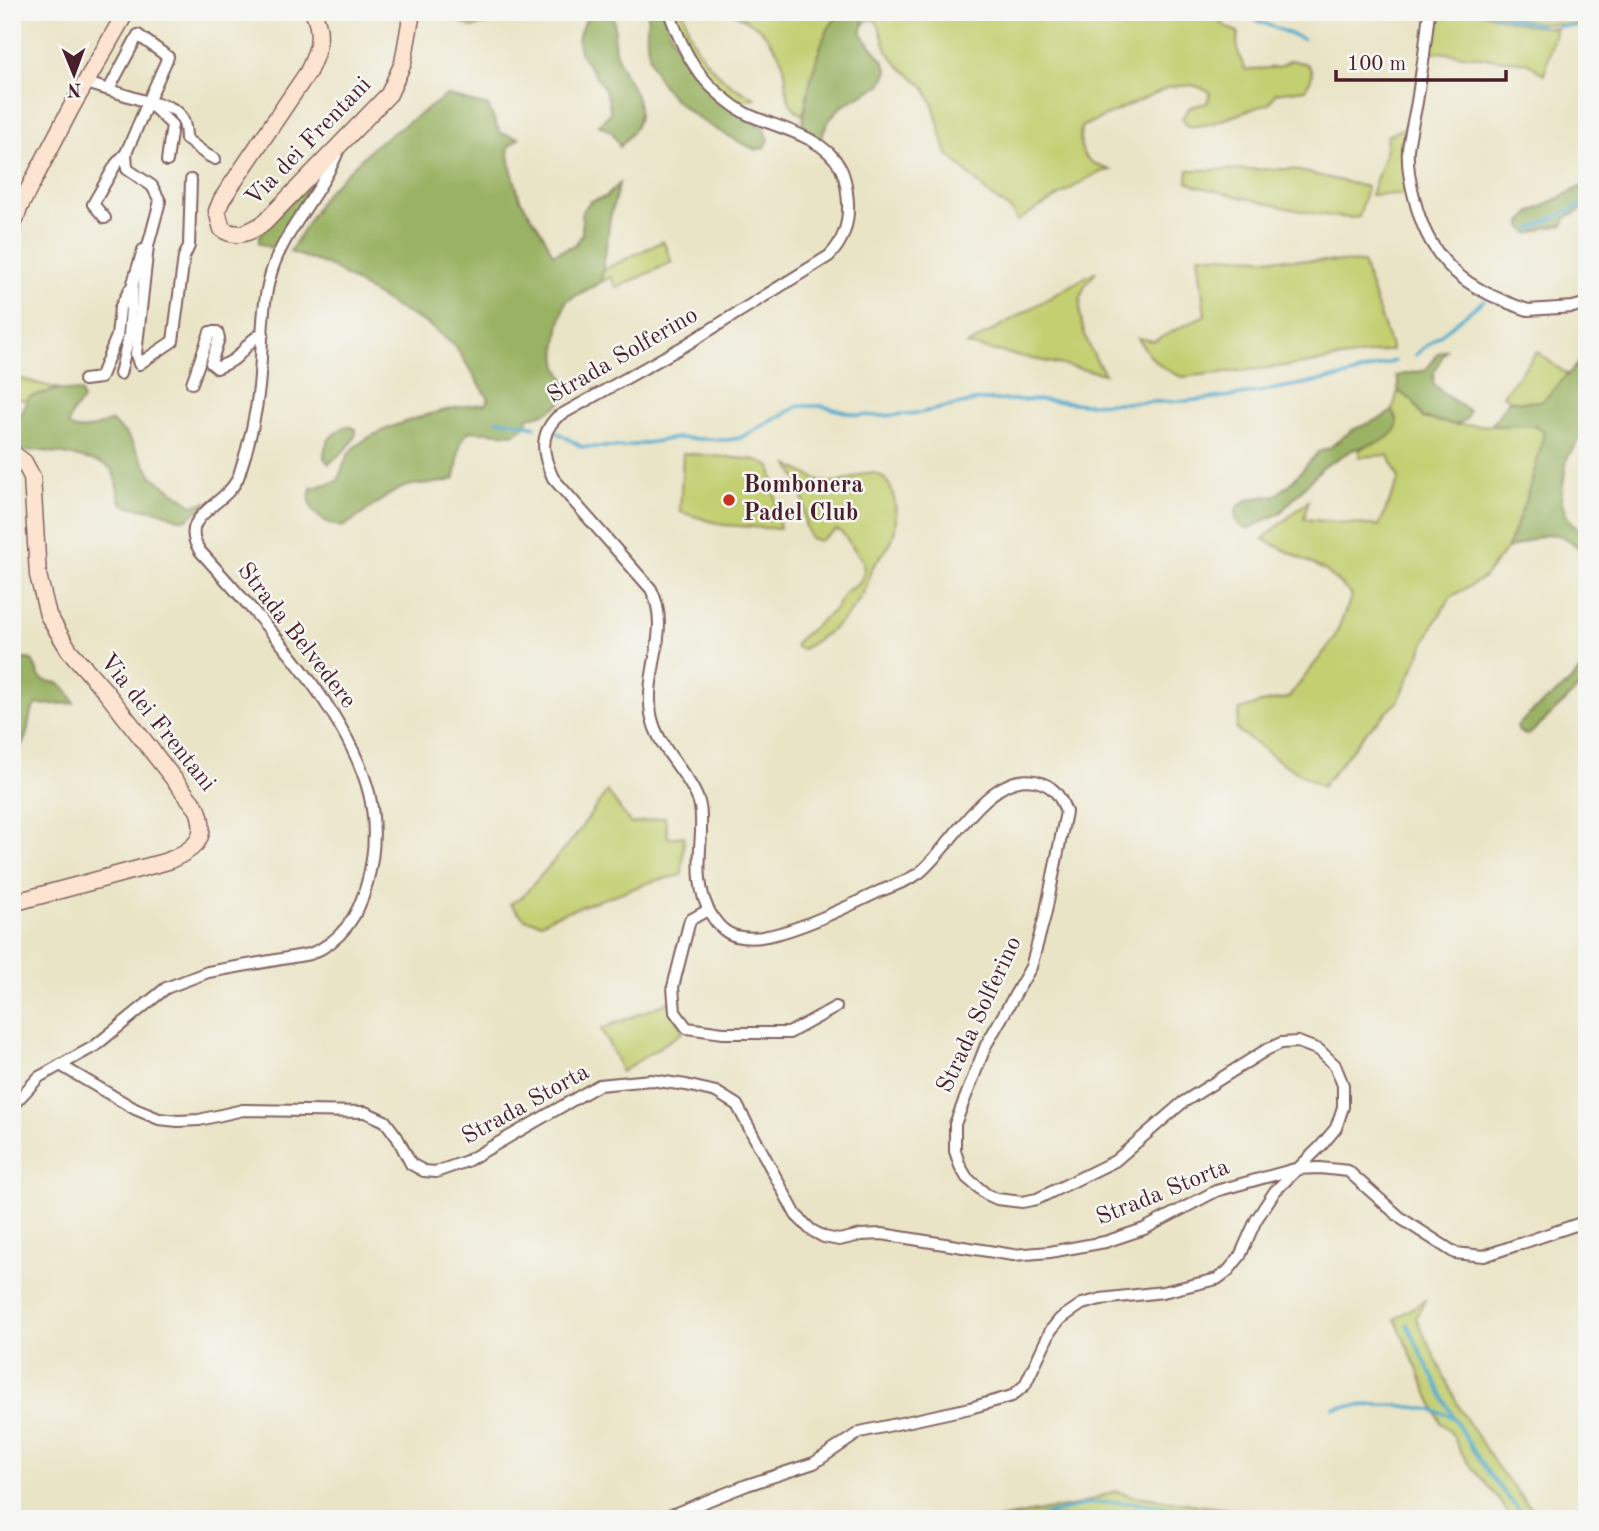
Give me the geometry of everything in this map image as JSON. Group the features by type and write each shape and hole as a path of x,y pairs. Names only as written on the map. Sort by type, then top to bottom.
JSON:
{"main road":[{"path":"12,227 20,206 86,80 126,12"},
{"name":"Via dei Frentani","path":"313,12 320,34 318,51 308,72 222,199 217,211 222,229 228,233 252,232 264,223 382,102 395,83 403,63 412,12"},
{"name":"Via dei Frentani","path":"12,453 24,462 32,477 38,575 48,615 69,650 105,691 198,810 201,824 199,840 195,846 189,852 168,861 12,903"}],"street":[{"name":"Strada Solferino","path":"662,1519 747,1485 814,1463 860,1432 1013,1396 1025,1385 1051,1330 1071,1310 1094,1300 1163,1292 1217,1279 1228,1271 1240,1256 1256,1220 1275,1191 1336,1128 1343,1107 1343,1085 1335,1065 1319,1050 1298,1042 1281,1043 1182,1102 1115,1161 1037,1199 1012,1202 997,1199 986,1194 967,1178 955,1151 955,1124 986,1045 1031,967 1062,839 1066,812 1062,798 1045,783 1030,780 1005,786 978,805 917,874 848,906 782,932 767,936 738,936 725,931 708,910 698,875 702,816 698,801 660,741 651,715 650,692 660,633 656,600 651,589 553,478 546,462 544,436 548,425 557,417 684,346 829,256 841,243 845,233 848,203 845,178 833,156 790,131 746,114 716,92 695,69 679,39 669,12"},
{"path":"1429,12 1408,151 1410,182 1418,214 1435,251 1458,275 1486,295 1521,308 1562,308 1587,303"},
{"path":"106,218 93,204 116,164 126,153 168,57 138,36 108,89"},
{"path":"86,80 148,102 168,106 183,116 186,139 215,159"},
{"path":"148,102 172,125 167,161"},
{"name":"Strada Belvedere","path":"12,1106 39,1077 95,1046 159,993 180,981 208,972 310,954 323,949 346,929 365,893 373,852 372,808 366,784 349,742 307,679 259,617 200,551 193,538 196,521 221,500 238,480 259,389 268,284 276,259 322,186 341,144"},
{"path":"126,153 127,169 152,187 160,201 148,246 136,354 139,363 173,341 184,257 189,246 191,180"},
{"path":"120,374 129,335 133,283 142,251 148,246"},
{"path":"85,380 100,378 117,336 120,308 133,283"},
{"path":"192,383 210,332 217,331 219,338 211,363 217,368 235,360 246,346 263,334"},
{"path":"708,910 690,920 673,987 675,1012 687,1028 723,1033 789,1033 836,1007"},
{"name":"Strada Storta","path":"60,1065 135,1109 159,1119 198,1120 243,1110 365,1112 385,1121 411,1164 424,1171 436,1172 467,1161 598,1085 652,1080 686,1085 716,1092 737,1105 796,1215 811,1230 824,1237 839,1240 882,1234 1013,1255 1050,1252 1105,1242 1144,1229 1216,1191 1295,1169"},
{"path":"1295,1169 1349,1171 1402,1219 1455,1253 1484,1256 1587,1221"}],"green space":[{"path":"438,12 484,12 485,23 473,28"},
{"path":"592,12 612,12 615,22 615,50 636,95 639,114 637,124 620,147 612,132 599,125 610,113 608,97 586,63 578,41"},
{"path":"648,12 663,12 679,51 700,82 713,95 764,128 769,140 764,148 756,150 720,131 670,95 651,61 647,37"},
{"path":"674,12 684,12 693,40 709,64 730,84 755,98 734,98 714,84 690,53"},
{"path":"732,12 1219,12 1218,19 1227,28 1238,32 1238,52 1246,70 1279,67 1291,60 1307,64 1312,76 1305,89 1276,93 1269,104 1208,124 1187,126 1182,118 1190,107 1207,103 1210,93 1193,85 1169,87 1081,127 1081,144 1085,156 1094,164 1110,170 1097,173 1017,221 1012,211 988,193 946,152 933,104 924,86 899,66 887,51 877,21 870,19 864,23 861,17 808,100 803,115 791,105 784,67 773,44 756,26"},
{"path":"850,12 861,17 864,23 861,34 883,60 888,71 881,85 837,111 821,139 808,134 803,128 808,90 827,32 835,19"},
{"path":"1433,12 1479,12 1532,26 1556,28 1544,75 1528,63 1429,51"},
{"path":"1495,12 1579,12 1576,25 1540,23"},
{"path":"447,95 488,106 500,133 519,138 508,147 520,199 553,254 575,245 582,235 582,211 591,201 606,197 619,184 610,218 601,282 566,301 556,354 569,394 560,404 551,410 528,417 527,425 514,434 470,431 460,447 454,479 404,487 342,527 316,515 310,504 311,488 338,481 346,458 355,447 398,424 436,413 485,404 489,399 455,346 426,323 328,265 290,252 325,194 374,146"},
{"path":"1409,126 1405,194 1371,195 1385,154 1387,136"},
{"path":"322,168 327,172 277,246 271,248 259,243 262,232"},
{"path":"1291,169 1367,187 1359,217 1346,218 1305,212 1196,186 1187,181 1188,170"},
{"path":"1587,185 1587,207 1567,217 1563,225 1530,234 1524,230 1521,224 1530,213"},
{"path":"663,241 672,262 617,288 611,277 601,282 603,270"},
{"path":"1198,255 1363,263 1392,350 1304,364 1182,377 1175,374 1156,362 1138,338 1154,341 1205,315"},
{"path":"1096,271 1083,290 1080,312 1089,345 1105,374 967,345"},
{"path":"1446,350 1434,371 1433,383 1469,411 1466,419 1456,425 1423,418 1413,401 1398,391 1396,376 1426,370 1438,353"},
{"path":"1537,352 1568,375 1543,401 1527,402 1507,398 1503,395"},
{"path":"1587,354 1587,427 1567,458 1561,498 1565,513 1573,525 1587,534 1587,559 1578,547 1559,535 1541,536 1506,550 1528,492 1544,432 1535,426 1491,426 1509,400 1543,401"},
{"path":"12,375 59,389 30,397 28,401 12,397"},
{"path":"59,389 81,392 83,400 72,413 68,425 84,429 111,421 127,435 152,476 192,505 208,502 187,519 127,506 121,502 114,474 108,466 81,457 44,451 23,451 12,446 12,421 18,420 29,397"},
{"path":"1398,391 1413,401 1423,418 1456,425 1535,426 1544,432 1538,463 1524,507 1506,550 1483,578 1451,597 1432,627 1398,702 1366,732 1322,787 1282,763 1236,729 1240,710 1288,698 1334,639 1352,595 1326,571 1263,539 1308,501 1304,519 1379,526 1399,479 1389,455 1359,457 1359,451 1397,419 1392,411"},
{"path":"1392,411 1397,419 1397,428 1391,435 1382,441 1352,450 1323,467 1280,513 1248,529 1239,525 1235,517 1237,507 1249,499 1276,495 1290,484 1318,452 1329,448 1352,430"},
{"path":"347,426 356,429 353,439 329,464 324,458 327,442"},
{"name":"Bombonera Padel Club","path":"683,453 757,460 771,467 780,529 723,525 680,512"},
{"path":"789,465 833,483 861,474 879,475 890,487 896,518 893,537 871,570 858,602 836,626 803,649 795,645 798,640 835,609 846,591 859,584 864,573 863,561 842,533 837,530 819,541 810,538 805,524 803,489"},
{"path":"1587,658 1587,679 1581,686 1531,733 1526,735 1519,732 1517,727 1525,718 1573,679"},
{"path":"32,660 43,680 64,687 74,703 36,705 26,737 19,748 12,742 12,662"},
{"path":"607,791 631,824 665,817 668,838 684,836 682,875 654,881 554,916 542,923 525,919 510,904 522,897 574,838"},
{"path":"669,1002 683,1032 621,1072 601,1029"},
{"path":"1425,1300 1416,1318 1461,1411 1496,1465 1526,1503 1547,1519 1511,1519 1460,1451 1449,1430 1441,1423 1395,1319"},
{"path":"1115,1491 1294,1519 1111,1516 998,1519 1080,1504"}],"waterway":[{"path":"1236,12 1303,39"},
{"path":"1489,12 1541,26"},
{"path":"1558,26 1587,27"},
{"path":"1531,229 1587,202"},
{"path":"1415,355 1484,300"},
{"path":"628,446 676,438 740,438 799,406 822,406 857,415 883,416 919,413 980,400 1043,400 1084,404 1187,401 1241,395 1347,376 1395,361"},
{"path":"497,420 535,427"},
{"path":"558,433 582,447 624,447"},
{"path":"1407,1324 1445,1402 1474,1452 1508,1498 1528,1519"},
{"path":"1334,1408 1394,1405 1425,1409 1452,1417"},
{"path":"1029,1519 1081,1506 1114,1502 1164,1506 1232,1519"}],"place":[{"name":"Bombonera Padel Club","path":"729,500"}]}
